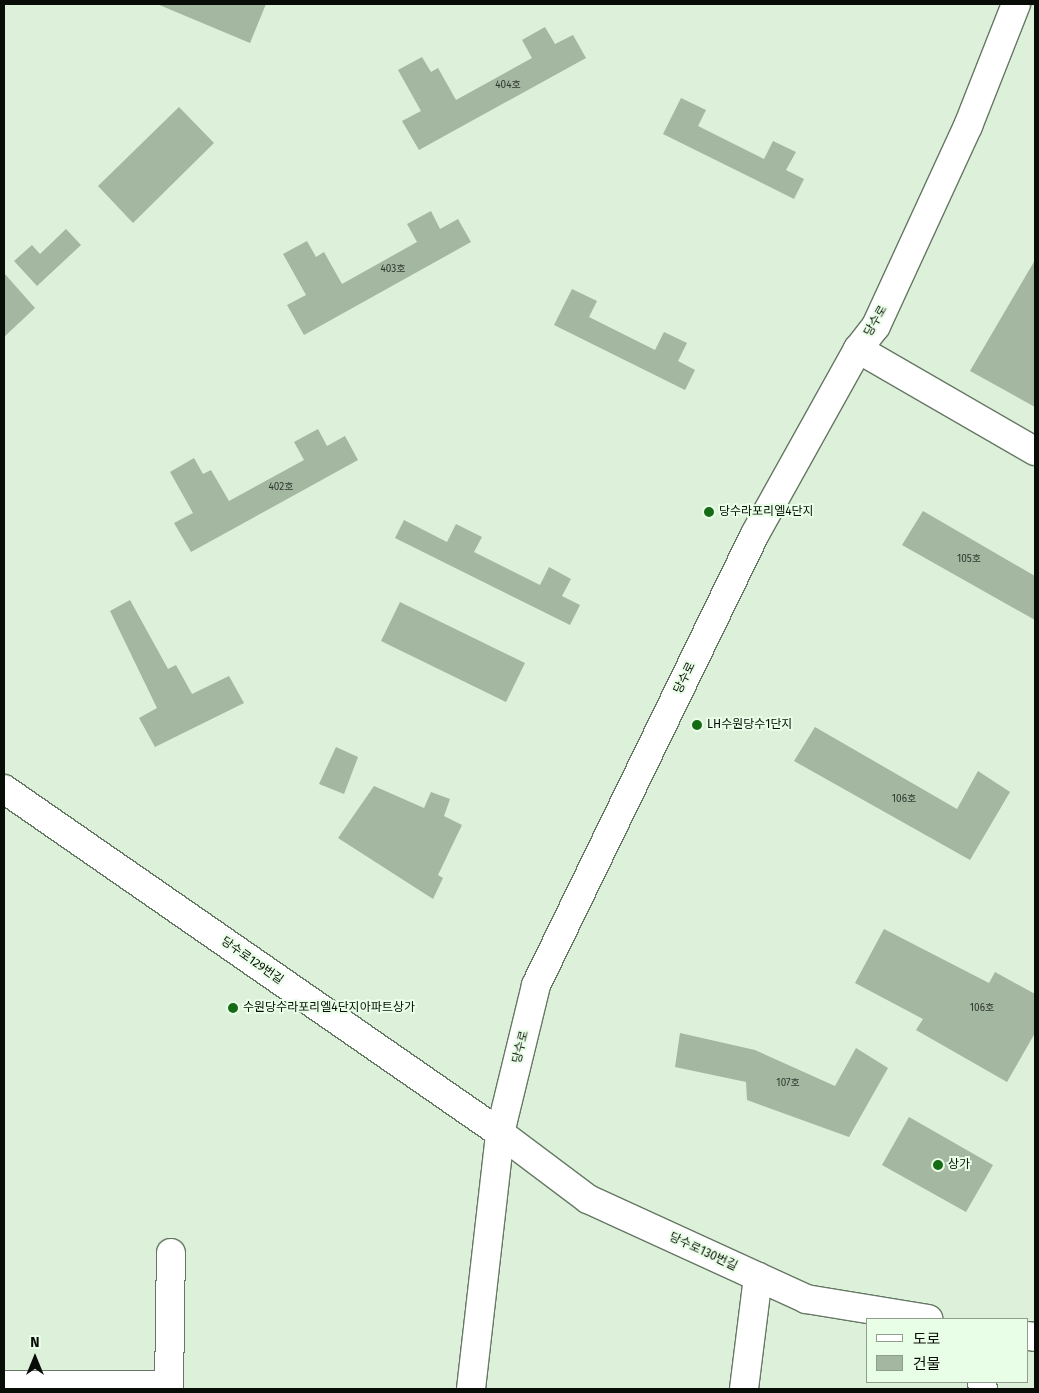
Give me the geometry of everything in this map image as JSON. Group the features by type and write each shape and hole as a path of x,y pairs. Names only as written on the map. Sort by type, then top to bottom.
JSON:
{"street":[{"name":"당수로","path":"471,1389 500,1133 536,985 754,534 858,349 876,326 968,126 1016,4"},
{"path":"858,349 1035,451"},
{"name":"당수로129번길","path":"4,789 500,1133"},
{"name":"당수로130번길","path":"500,1133 588,1199 806,1299 922,1318"},
{"path":"4,1385 169,1387 171,1253"},
{"path":"744,1389 758,1277"}],"building":[{"path":"157,4 266,4 250,43"},
{"path":"545,27 555,44 573,35 586,58 419,150 402,121 421,111 398,70 422,57 431,72 438,68 456,100 532,58 522,40"},
{"path":"681,98 706,110 698,126 764,159 773,141 796,152 786,170 804,179 794,199 663,134"},
{"path":"179,107 214,143 133,223 98,186"},
{"path":"431,211 440,229 458,219 471,242 304,335 287,305 306,295 283,254 307,241 316,257 324,252 342,284 417,242 407,224"},
{"path":"66,229 81,245 37,286 14,261 32,245 40,254"},
{"path":"1035,260 1035,407 970,371"},
{"path":"4,273 35,308 4,337"},
{"path":"572,289 597,301 589,317 655,350 664,332 687,343 678,361 695,370 685,390 554,325"},
{"path":"318,429 327,446 345,436 358,460 191,552 174,523 193,513 170,472 194,458 203,474 211,470 229,501 304,460 294,442"},
{"path":"923,511 1035,576 1035,620 902,545"},
{"path":"404,520 447,542 456,524 482,537 474,552 540,585 549,567 571,579 562,596 580,605 570,625 395,538"},
{"path":"130,600 168,669 176,665 192,694 229,676 244,703 155,747 139,718 157,708 110,611"},
{"path":"400,602 525,663 506,702 381,641"},
{"path":"815,727 957,809 978,771 1010,792 970,860 794,761"},
{"path":"336,747 358,757 344,794 319,784"},
{"path":"374,786 424,808 431,792 450,799 444,816 462,825 438,875 443,878 433,899 338,838"},
{"path":"884,929 989,983 995,972 1035,994 1035,1033 1007,1082 916,1030 923,1019 855,983"},
{"path":"680,1033 755,1050 835,1086 856,1048 888,1068 849,1137 747,1100 746,1082 675,1067"},
{"name":"상가","path":"909,1117 993,1165 966,1212 882,1165"}],"place":[{"name":"당수라포리엘4단지","path":"709,512"},
{"name":"LH수원당수1단지","path":"697,725"},
{"name":"수원당수라포리엘4단지아파트상가","path":"233,1008"},
{"name":"상가","path":"938,1165"}]}
